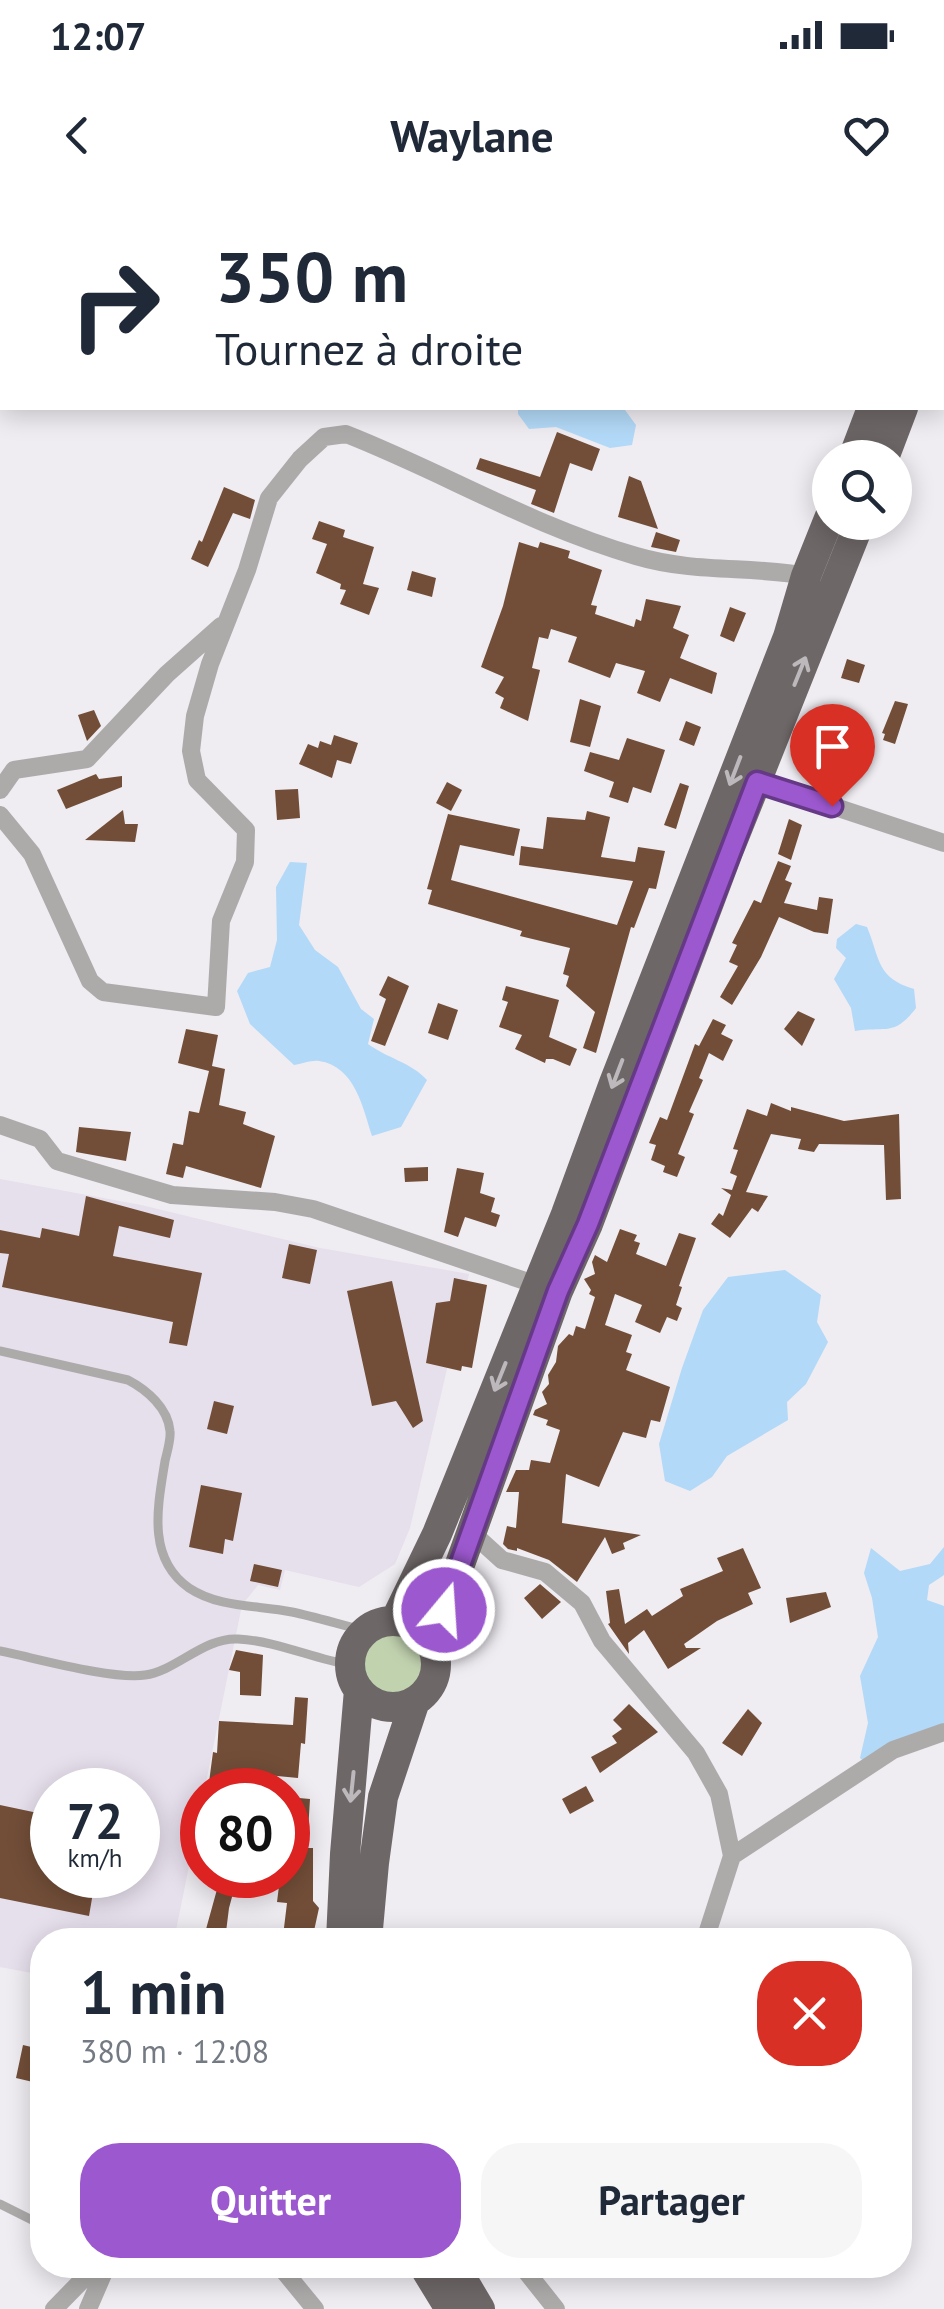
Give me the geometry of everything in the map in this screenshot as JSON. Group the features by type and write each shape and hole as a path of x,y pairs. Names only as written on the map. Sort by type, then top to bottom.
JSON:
{"highway":[{"path":"860,440 871,410"},
{"path":"891,440 903,410"},
{"path":"354,1678 368,1699 391,1707 415,1701 424,1693 435,1670 431,1645 547,1288 820,540"},
{"path":"395,1621 547,1288 588,1224 853,540"},
{"path":"341,1928 354,1678 351,1652 366,1630 395,1621 416,1628 431,1645"},
{"path":"370,1928 384,1798 415,1701"},
{"path":"431,2278 450,2309"},
{"path":"462,2278 480,2309"}],"street":[{"path":"0,815 32,854 90,981 103,992 216,1007 221,922 245,862 246,830 196,780 191,751 196,716 269,498 300,459 324,438 346,434 552,529 639,557 696,569 806,576 836,584"},
{"path":"0,790 14,770 88,759 167,674 225,622"},
{"path":"757,782 944,843"},
{"path":"0,1125 40,1139 57,1160 172,1195 275,1202 313,1209 547,1288"},
{"path":"470,1531 502,1560 545,1572 582,1603 602,1641 696,1754 718,1794 732,1856 709,1928"},
{"path":"732,1856 893,1750 944,1732"},
{"path":"54,2309 84,2278"},
{"path":"88,2309 101,2278"},
{"path":"290,2278 314,2309"},
{"path":"537,2278 556,2309"}],"lane":[{"path":"0,1351 128,1380 144,1389 164,1411 170,1431 156,1513 158,1540 170,1572 189,1588 218,1602 291,1612 366,1630"},
{"path":"0,1651 123,1675 147,1675 234,1638 284,1645 354,1678"},
{"path":"0,2204 30,2219"}],"shaded area":[{"path":"0,1179 141,1205 320,1248 469,1274 410,1528 395,1564 359,1587 285,1570 280,1590 258,1585 242,1605 209,1768 180,1768 183,1898 176,1928 30,1928 30,1973 0,1967"}],"green space":[{"path":"394,1628 419,1639 430,1664 419,1689 394,1700 369,1689 358,1664 369,1639"}],"water":[{"path":"518,410 625,410 636,425 632,445 610,448 556,427 529,429"},
{"path":"290,862 307,863 299,925 315,950 338,967 361,1009 374,1019 368,1044 427,1080 401,1127 372,1136 356,1090 341,1071 319,1061 294,1065 250,1024 237,991 248,973 270,967 277,940 276,887"},
{"path":"856,924 867,927 886,973 914,989 916,1008 895,1027 855,1031 851,1008 834,979 846,958 836,948 837,939"},
{"path":"785,1270 821,1295 817,1322 828,1342 806,1384 787,1402 788,1420 727,1456 712,1477 690,1491 665,1481 659,1444 703,1310 728,1277"},
{"path":"944,1547 944,1575 929,1585 927,1600 944,1606 944,1723 865,1762 860,1758 868,1723 860,1676 878,1637 864,1573 871,1548 900,1571 930,1564"}],"building":[{"path":"557,432 600,449 592,471 570,463 554,513 531,504 536,490 476,469 480,458 540,477"},
{"path":"629,476 641,481 658,529 618,517"},
{"path":"224,487 255,500 250,519 233,513 208,567 191,559"},
{"path":"319,521 345,530 343,537 374,547 363,584 379,588 369,615 340,604 346,590 316,573 327,544 312,539"},
{"path":"656,532 680,540 676,552 651,547"},
{"path":"519,542 538,548 540,542 570,551 568,558 602,570 591,605 597,606 595,614 634,627 636,619 641,621 646,599 681,606 673,628 689,635 680,658 717,673 712,694 670,678 660,702 637,693 645,671 616,663 610,678 568,662 577,637 551,629 548,639 539,637 532,668 540,670 528,721 500,708 504,698 495,693 504,677 481,667 503,606"},
{"path":"412,571 436,578 432,597 407,590"},
{"path":"730,607 746,613 734,642 720,636"},
{"path":"847,659 865,665 859,683 841,678"},
{"path":"580,699 601,706 590,747 570,742"},
{"path":"895,701 908,704 895,744 883,740 882,733"},
{"path":"94,710 101,726 87,741 78,715"},
{"path":"686,721 701,727 694,746 679,740"},
{"path":"334,735 358,743 351,764 337,760 332,778 299,764 308,744 318,748 320,741 331,745"},
{"path":"627,738 665,750 651,793 633,787 628,803 609,797 614,782 584,771 590,752 619,760"},
{"path":"96,774 99,779 122,776 122,787 66,809 57,790"},
{"path":"447,782 462,790 451,811 436,803"},
{"path":"680,783 689,786 676,829 664,825"},
{"path":"298,789 300,818 277,820 275,790"},
{"path":"123,810 125,824 138,824 135,842 85,840"},
{"path":"587,811 610,817 601,857 635,862 638,847 665,851 656,889 649,888 634,928 631,927 596,1053 583,1048 595,1012 566,986 569,976 563,974 570,948 520,936 522,931 428,904 432,890 427,889 448,814 520,829 514,856 460,845 451,880 617,925 633,881 519,865 521,846 543,849 547,817 585,820"},
{"path":"789,819 802,825 791,860 778,854"},
{"path":"778,861 791,866 785,880 792,883 784,903 817,910 819,897 833,899 828,934 779,917 732,1005 720,997 738,966 729,962 737,945 732,943 754,900 761,903"},
{"path":"388,976 409,986 385,1046 371,1041 386,999 379,995"},
{"path":"506,986 559,1000 549,1037 577,1049 570,1066 553,1059 546,1059 545,1063 515,1049 522,1035 499,1027 508,1002 502,1000"},
{"path":"438,1003 458,1010 448,1040 428,1033"},
{"path":"798,1011 815,1019 802,1046 784,1029"},
{"path":"713,1019 726,1025 721,1034 733,1040 723,1061 709,1053 689,1112 694,1114 678,1154 685,1157 677,1177 663,1172 665,1166 651,1160 656,1145 649,1143 660,1117 667,1120 695,1044 699,1046"},
{"path":"186,1029 218,1035 212,1066 225,1069 219,1105 246,1112 243,1124 275,1136 261,1188 186,1166 183,1178 166,1174 173,1143 183,1145 189,1111 199,1113 209,1071 178,1063"},
{"path":"771,1103 844,1121 899,1114 901,1199 886,1200 884,1145 819,1144 814,1152 798,1149 801,1139 771,1134 746,1192 768,1196 758,1212 752,1208 730,1238 711,1224 719,1213 723,1216 731,1195 721,1188 732,1190 737,1176 730,1173 738,1150 733,1149 747,1109 767,1116"},
{"path":"79,1127 131,1132 126,1161 76,1152"},
{"path":"428,1167 428,1181 405,1182 404,1168"},
{"path":"457,1168 484,1173 480,1193 495,1198 491,1212 500,1215 496,1227 465,1217 458,1237 444,1232"},
{"path":"86,1196 174,1220 170,1238 119,1226 113,1256 202,1273 187,1346 169,1343 173,1322 2,1287 9,1254 0,1253 0,1230 40,1238 42,1228 79,1236"},
{"path":"620,1229 637,1235 634,1241 640,1243 636,1254 666,1266 679,1233 696,1238 679,1286 682,1287 676,1305 682,1308 677,1321 667,1317 660,1333 635,1322 642,1305 615,1294 605,1325 632,1335 626,1352 632,1354 626,1370 670,1387 660,1422 651,1420 646,1438 623,1432 599,1487 566,1474 562,1523 641,1535 623,1543 625,1549 612,1554 605,1537 577,1582 549,1560 517,1548 508,1549 503,1544 507,1526 516,1528 519,1492 506,1492 516,1470 529,1470 531,1460 550,1463 560,1430 533,1415 547,1404 542,1392 549,1384 548,1375 556,1362 558,1346 569,1334 573,1336 576,1326 585,1329 595,1297 589,1294 591,1290 584,1279 595,1274 595,1255 607,1262"},
{"path":"289,1244 317,1250 310,1284 282,1278"},
{"path":"454,1278 487,1285 472,1368 462,1366 461,1371 426,1363 436,1303 450,1301"},
{"path":"392,1281 423,1421 413,1428 396,1401 372,1406 347,1291"},
{"path":"214,1401 234,1406 227,1434 207,1429"},
{"path":"201,1485 242,1493 233,1541 225,1539 223,1554 189,1547"},
{"path":"743,1548 761,1588 748,1593 753,1604 717,1621 684,1644 686,1648 701,1648 668,1669 644,1630 628,1643 629,1654 608,1624 606,1591 619,1589 625,1624 647,1609 652,1616 683,1596 680,1589 723,1571 717,1558"},
{"path":"254,1564 282,1570 278,1587 250,1581"},
{"path":"540,1584 561,1602 542,1619 524,1598"},
{"path":"826,1592 831,1607 790,1623 786,1598"},
{"path":"236,1650 263,1655 261,1696 240,1695 240,1672 229,1670"},
{"path":"295,1697 308,1698 299,1768 211,1768 213,1752 217,1753 219,1721 293,1725"},
{"path":"629,1704 658,1732 600,1773 591,1757 617,1743 612,1736 622,1729 613,1720"},
{"path":"748,1709 762,1723 742,1756 722,1743"},
{"path":"586,1786 594,1801 570,1814 562,1799"},
{"path":"0,1805 30,1811 30,1898 92,1898 89,1916 0,1898"},
{"path":"313,1848 313,1901 319,1908 315,1928 284,1928 287,1903 277,1902 278,1898 310,1898"},
{"path":"215,1898 232,1898 226,1928 206,1928"},
{"path":"23,2045 30,2047 30,2081 16,2078"}],"route":[{"path":"444,1610 558,1291 588,1224 757,782 832,806"}]}
